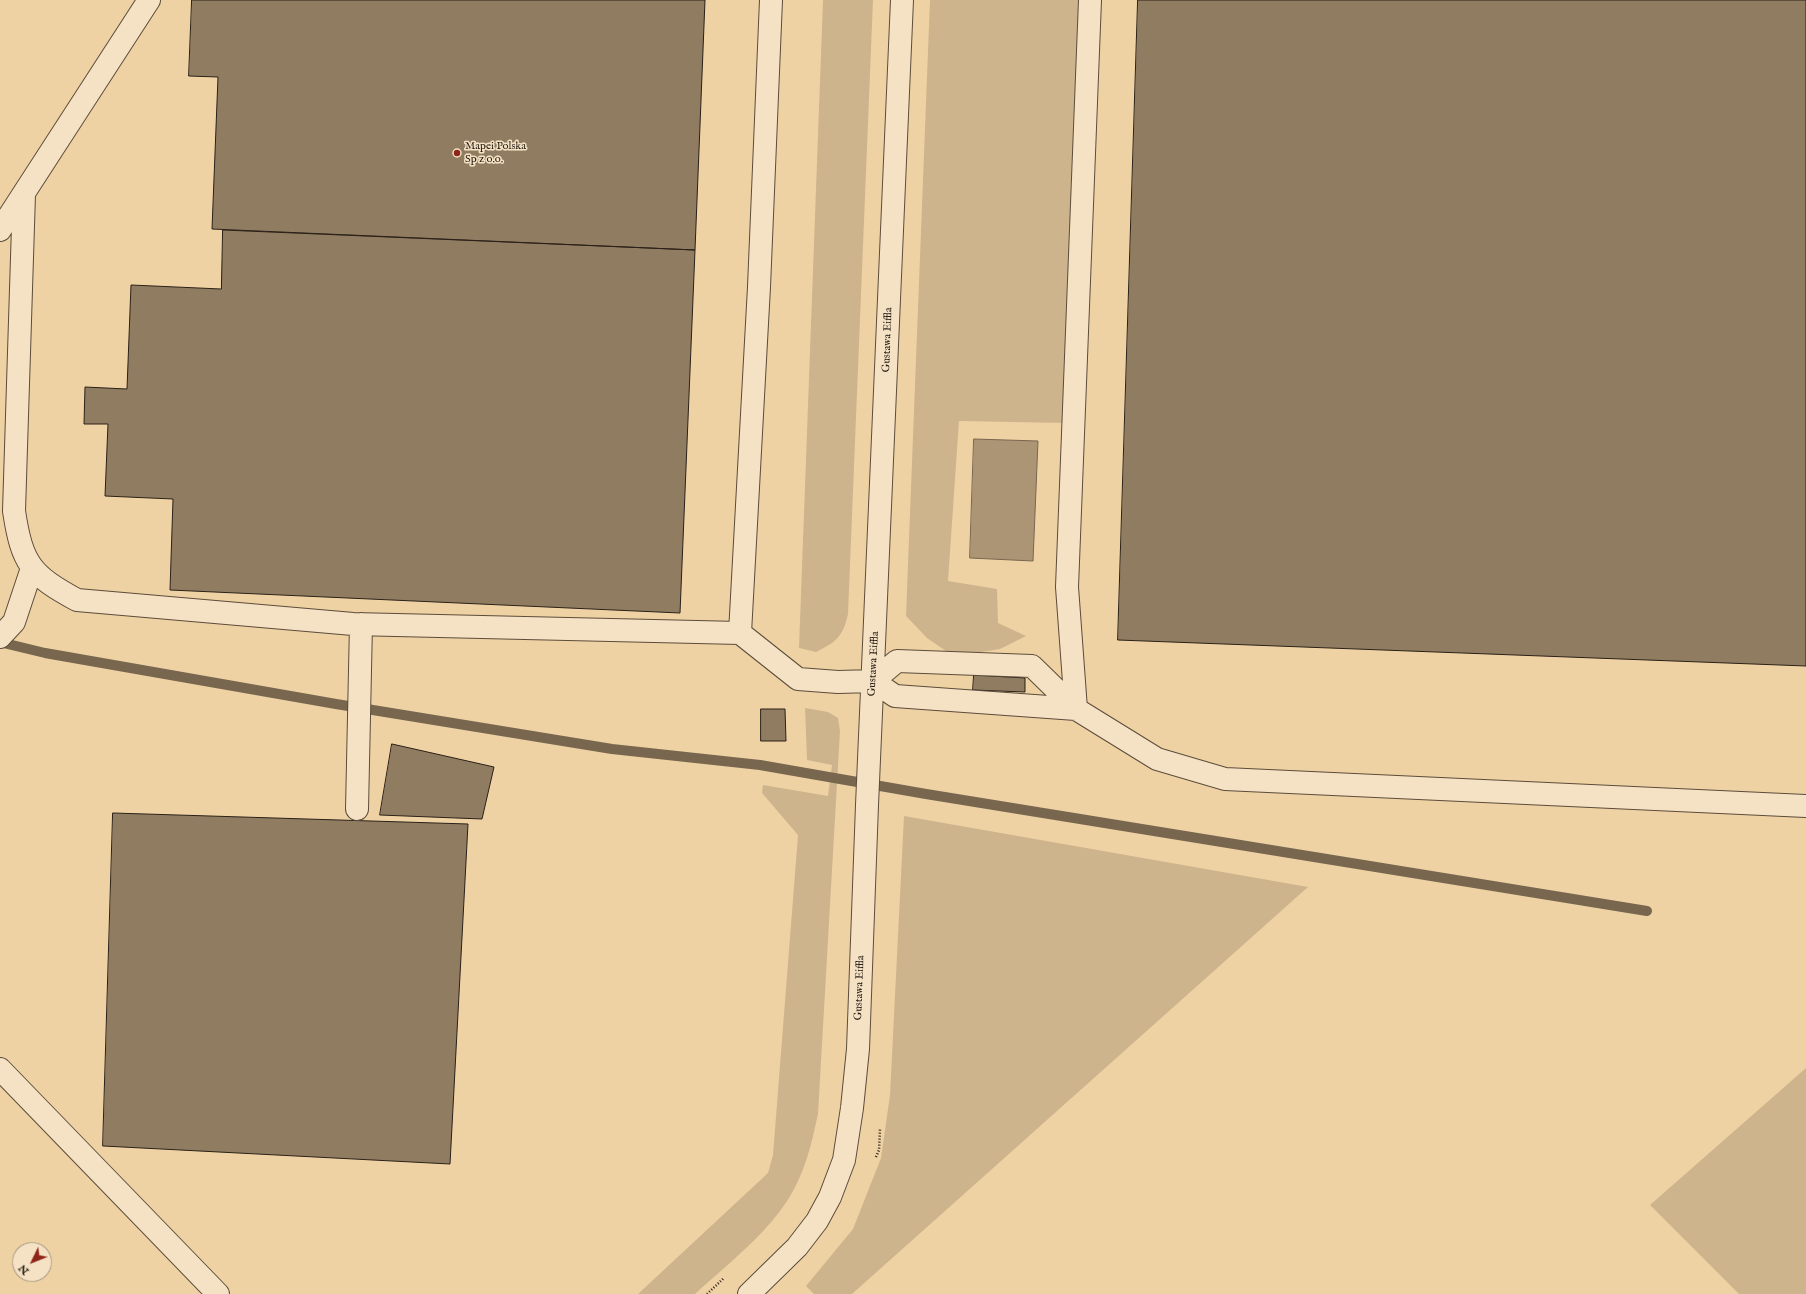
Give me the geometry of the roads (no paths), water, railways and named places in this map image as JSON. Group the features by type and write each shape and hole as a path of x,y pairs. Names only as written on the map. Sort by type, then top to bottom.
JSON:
{"street":[{"path":"0,230 149,0"},
{"path":"740,633 759,279 771,0"},
{"name":"Gustawa Eiffla","path":"748,1294 797,1247 817,1221 830,1197 844,1160 852,1108 858,1049 867,804 902,0"},
{"path":"1076,709 1067,588 1090,0"},
{"path":"24,194 14,512 19,541 32,568 52,586 77,600 362,624 740,633 798,679 838,682 873,681 895,696 1076,709"},
{"path":"7,630 32,568"},
{"path":"357,809 362,624"},
{"path":"873,681 897,661 1032,666 1076,709 1156,759 1225,779 1806,806"},
{"path":"0,1069 218,1294"}],"waterway":[{"path":"0,642 45,653 336,704 612,749 760,765 926,794 1647,911"}],"place":[{"name":"Mapei Polska Sp z o.o.","path":"457,153"}]}
